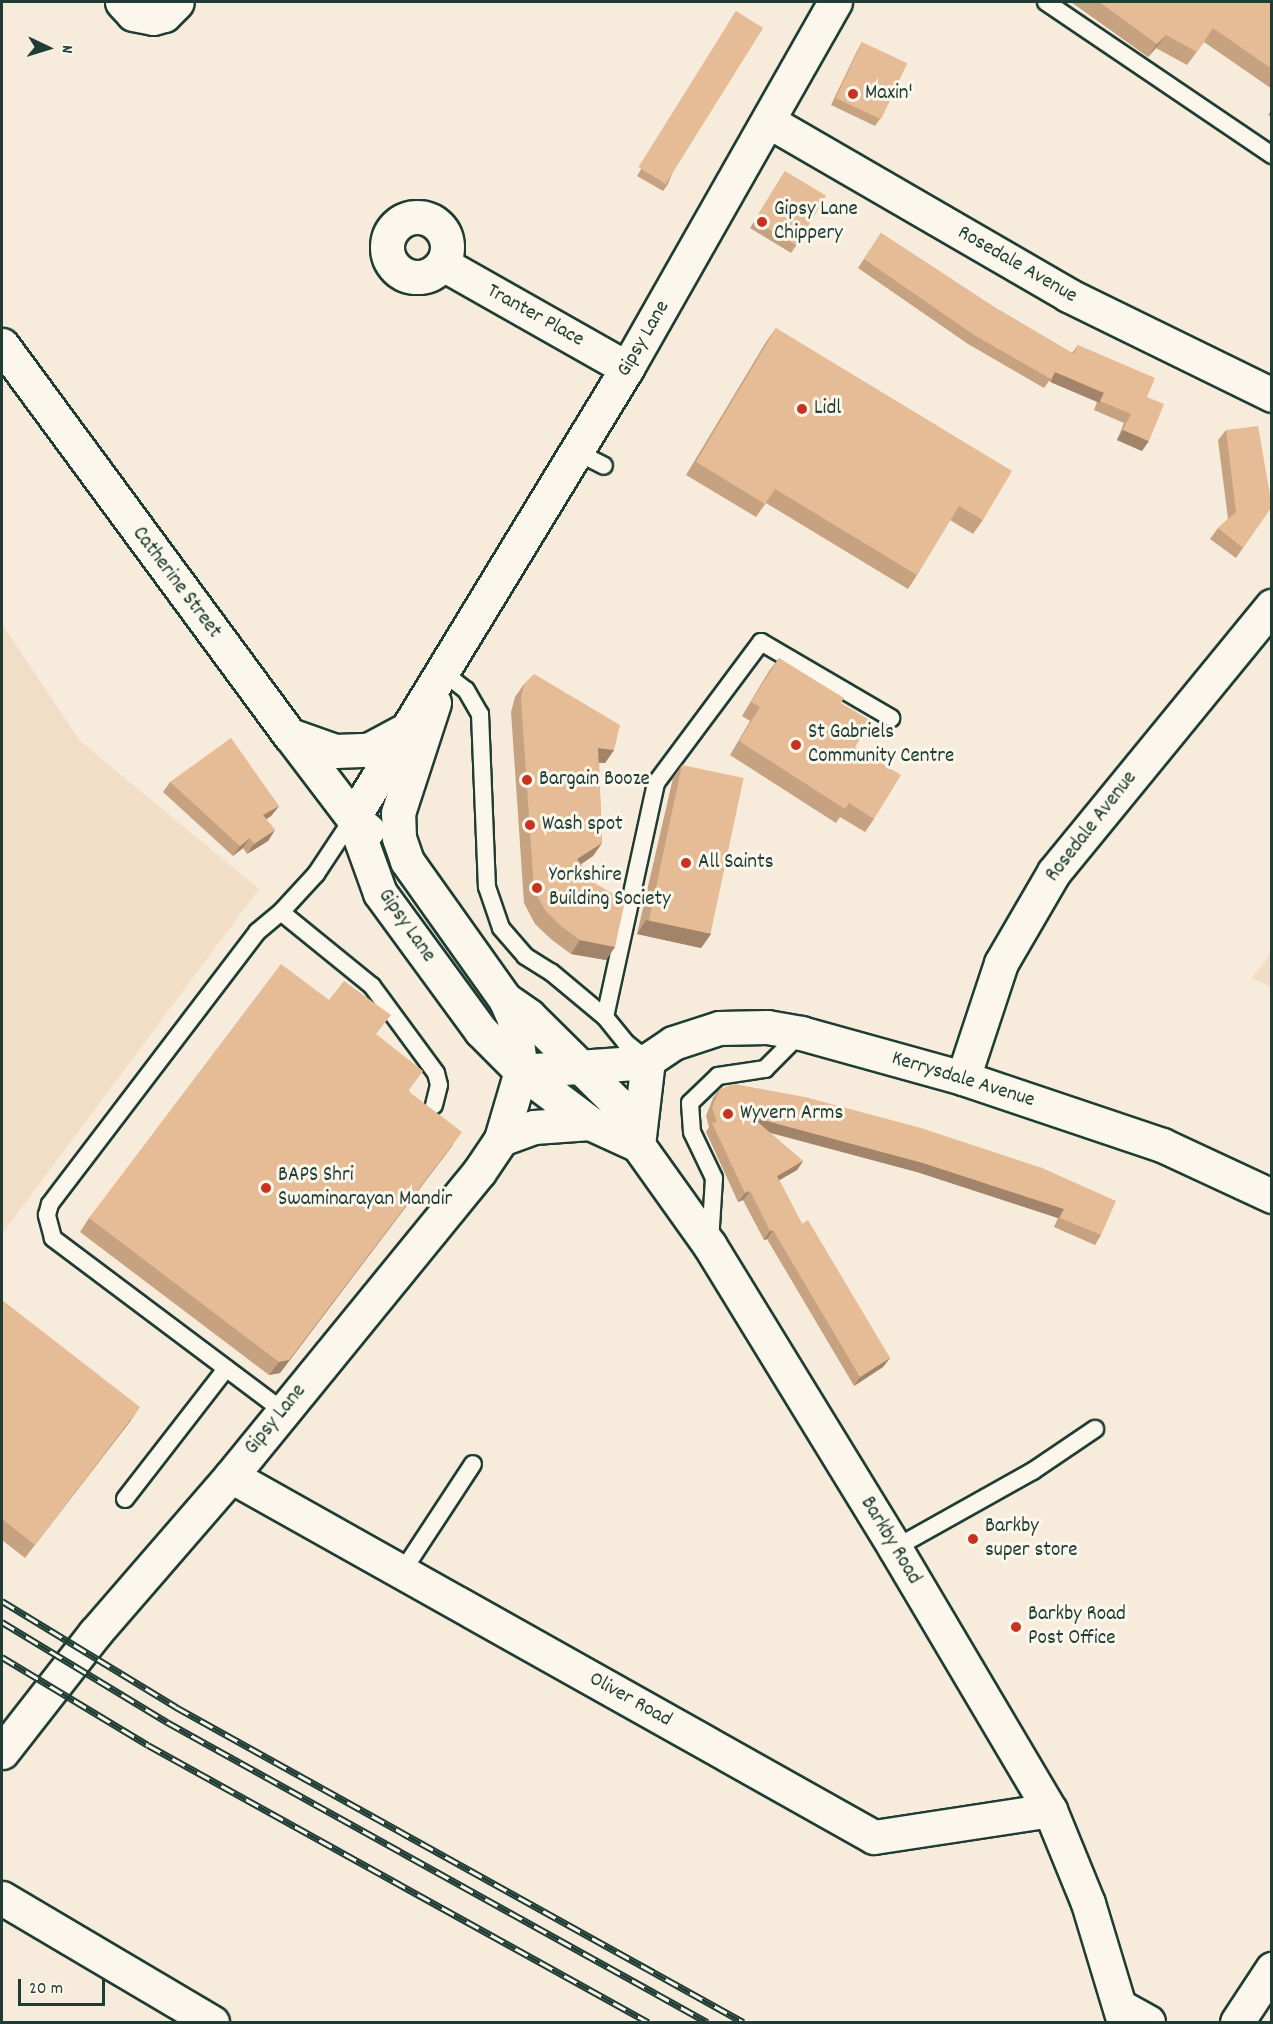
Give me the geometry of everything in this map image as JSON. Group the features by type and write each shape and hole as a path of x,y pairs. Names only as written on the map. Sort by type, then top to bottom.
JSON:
{"street":[{"path":"122,2 133,14 153,18 164,15 177,2"},
{"name":"Gipsy Lane","path":"521,1071 481,1031 380,893 353,818 402,732 591,459 627,368 770,122 835,2"},
{"name":"Rosedale Avenue","path":"770,122 1068,295 1272,395"},
{"name":"Tranter Place","path":"443,264 627,368"},
{"name":"Catherine Street","path":"2,345 353,818"},
{"name":"Rosedale Avenue","path":"963,1078 1001,963 1054,872 1272,606"},
{"name":"Gipsy Lane","path":"2,1752 95,1633 231,1476 479,1172 501,1139 521,1071 519,1041 505,999 407,861 399,838 398,813 444,672"},
{"path":"290,735 335,751 368,750 402,732"},
{"path":"353,818 407,861"},
{"path":"505,999 584,1068 616,1102 638,1145"},
{"name":"Kerrysdale Avenue","path":"521,1071 584,1068 648,1060 673,1044 719,1028 767,1028 801,1033 963,1078 1162,1145 1272,1196"},
{"path":"638,1145 648,1060"},
{"name":"Barkby Road","path":"521,1071 590,1123 638,1145 710,1246 895,1548 1050,1810 1131,2017"},
{"name":"Barkby Road","path":"501,1139 534,1127 590,1123"},
{"name":"Oliver Road","path":"231,1476 874,1837 1050,1810"},
{"path":"2,1898 212,2022"},
{"path":"1241,2022 1272,1969"}],"lane":[{"path":"1046,2 1272,155"},
{"path":"605,1017 656,783 761,642 891,717"},
{"path":"444,672 466,690 480,714 487,887 501,928 525,956 551,972 605,1017 625,1042 648,1060"},
{"path":"283,1412 53,1238 47,1215 50,1204 257,932 281,912 316,874 353,818"},
{"path":"281,912 372,986 436,1073 439,1085 434,1105"},
{"path":"710,1246 714,1178 692,1132 690,1103 718,1076 765,1069 801,1033"},
{"path":"125,1499 226,1369"},
{"path":"895,1548 1033,1471 1095,1429"},
{"path":"402,1572 472,1464"}],"shaded area":[{"path":"2,624 80,741 259,889 2,1234"},
{"path":"1271,953 1271,987 1252,978"}],"building":[{"path":"1099,2 1272,2 1272,69 1213,28 1197,52 1166,35 1157,44"},
{"path":"736,11 763,28 666,184 638,167"},
{"path":"862,42 907,63 881,119 836,98"},
{"path":"785,171 826,196 796,245 755,221"},
{"path":"881,233 994,307 1074,354 1078,345 1155,378 1147,397 1164,404 1149,441 1123,430 1131,414 1100,401 1104,393 1055,372 1051,379 974,335 864,259"},
{"name":"Lidl","path":"776,328 1012,471 983,520 959,506 917,575 775,489 765,504 696,462"},
{"path":"1258,426 1272,506 1243,548 1218,528 1236,512 1226,430"},
{"name":"St Gabriels Community Centre","path":"779,658 844,698 841,703 871,721 855,747 901,775 874,819 849,803 845,809 739,741 760,707 751,702"},
{"path":"534,674 620,725 614,750 598,748 602,843 577,859 596,884 625,901 615,947 580,940 545,910 534,890 521,699 524,684"},
{"path":"231,738 279,806 263,815 275,830 254,844 250,838 240,846 170,782"},
{"name":"All Saints","path":"682,765 744,778 711,934 649,921"},
{"name":"BAPS Shri Swaminarayan Mandir","path":"281,964 329,1000 344,981 391,1015 376,1034 423,1071 408,1091 462,1132 289,1360 279,1362 89,1218"},
{"path":"734,1084 805,1097 921,1128 1042,1168 1116,1201 1101,1235 1060,1218 1064,1209 923,1163 752,1117 803,1161 777,1176 802,1224 808,1220 890,1358 860,1377 773,1230 770,1231 750,1191 745,1193 712,1123 717,1122 712,1107 720,1089"},
{"path":"2,1300 140,1407 35,1545 2,1519"}],"railway":[{"path":"2,1601 176,1707 743,2022"},
{"path":"2,1622 167,1722 707,2022"},
{"path":"2,1657 148,1745 648,2022"}],"place":[{"name":"Maxin'","path":"853,94"},
{"name":"Gipsy Lane Chippery","path":"762,222"},
{"name":"Lidl","path":"802,409"},
{"name":"St Gabriels Community Centre","path":"796,745"},
{"name":"Bargain Booze","path":"527,780"},
{"name":"Wash spot","path":"530,825"},
{"name":"All Saints","path":"686,863"},
{"name":"Yorkshire Building Society","path":"537,888"},
{"name":"Wyvern Arms","path":"728,1114"},
{"name":"BAPS Shri Swaminarayan Mandir","path":"266,1188"},
{"name":"Barkby super store","path":"973,1539"},
{"name":"Barkby Road Post Office","path":"1016,1627"}]}
